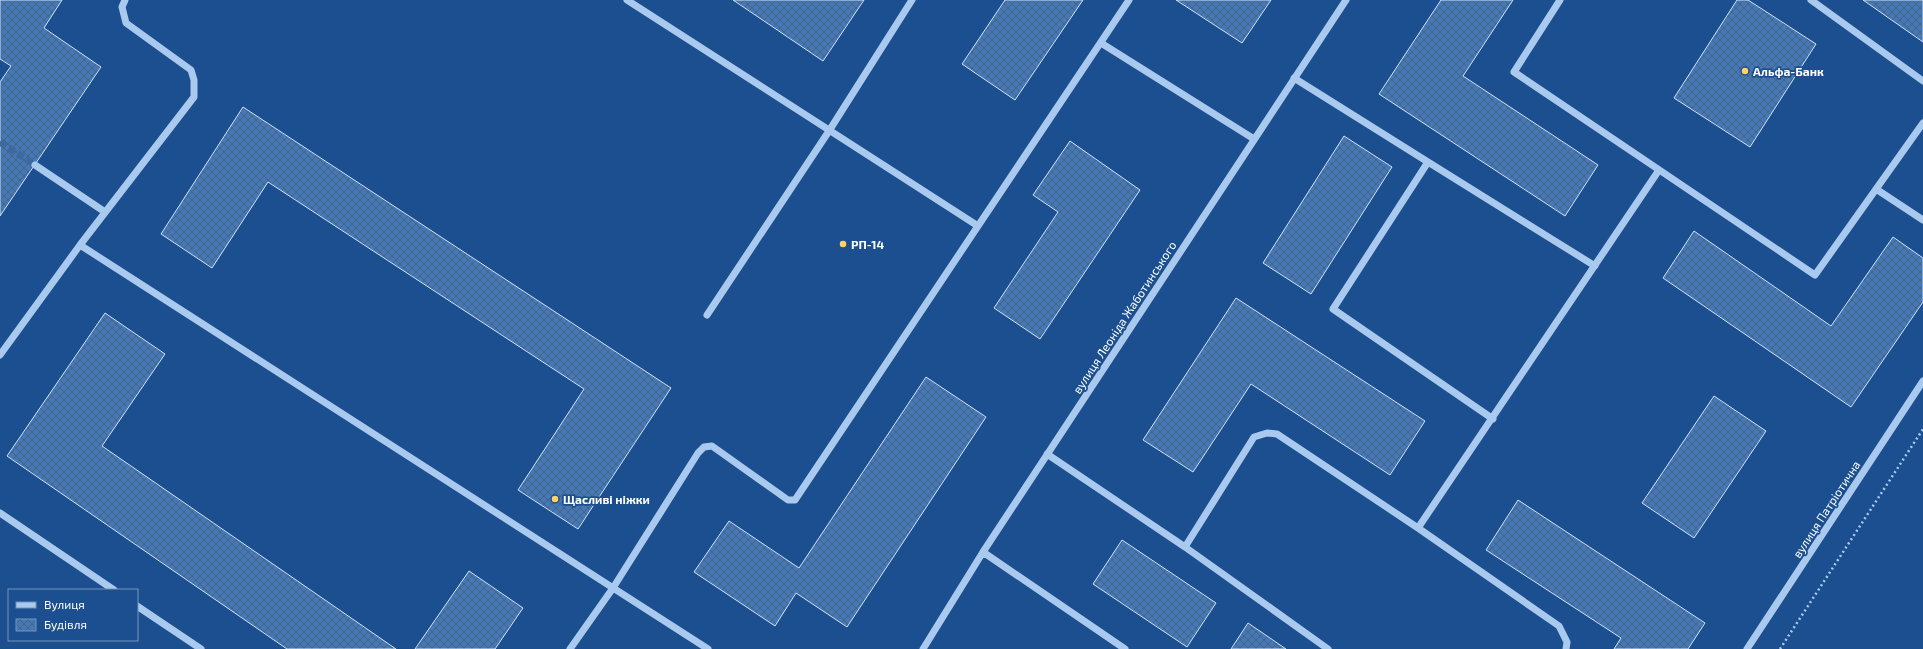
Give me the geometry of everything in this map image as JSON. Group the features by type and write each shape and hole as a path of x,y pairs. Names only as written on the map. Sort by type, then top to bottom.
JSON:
{"street":[{"path":"0,355 80,245 194,97 195,88 191,70 126,23 122,7 125,0"},
{"path":"628,0 978,226"},
{"path":"707,314 829,131 912,0"},
{"path":"570,649 613,588 698,453 704,447 712,446 788,500 795,500 1129,0"},
{"name":"вулиця Леоніда Жаботинського","path":"923,649 983,552 1346,0"},
{"path":"1560,0 1514,72 1815,275 1923,124"},
{"path":"1811,0 1923,81"},
{"path":"1101,42 1254,139"},
{"path":"1294,78 1595,266"},
{"path":"1428,162 1333,309 1493,419"},
{"path":"35,165 106,212"},
{"path":"1418,528 1493,419 1659,170"},
{"path":"1876,189 1923,220"},
{"path":"80,245 708,649"},
{"name":"вулиця Патріотична","path":"1747,649 1923,381"},
{"path":"1185,547 1254,437 1267,433 1278,434 1418,528 1559,626 1567,642 1566,649"},
{"path":"1047,454 1185,547 1328,649"},
{"path":"0,513 113,589"},
{"path":"983,552 1125,649"},
{"path":"138,607 201,649"}],"path":[{"path":"1780,649 1923,429"}],"building":[{"path":"0,0 62,0 44,28 101,67 0,216 0,82 11,66 0,59"},
{"path":"733,0 864,0 823,61"},
{"path":"1005,0 1083,0 1015,100 962,64"},
{"path":"1176,0 1271,0 1242,43"},
{"path":"1441,0 1513,0 1463,76 1598,165 1565,216 1379,94"},
{"name":"Альфа-Банк","path":"1737,0 1748,0 1816,44 1750,147 1674,98"},
{"path":"1863,0 1923,0 1923,42"},
{"path":"243,107 671,388 578,529 518,490 584,389 268,182 212,268 161,234"},
{"path":"1344,136 1392,167 1311,294 1263,263"},
{"path":"1070,141 1140,190 1040,339 994,308 1058,212 1033,195"},
{"path":"1694,231 1831,326 1893,237 1923,258 1923,302 1851,407 1663,278"},
{"path":"1236,298 1425,421 1390,475 1251,384 1193,472 1143,440"},
{"path":"105,313 165,354 102,446 396,649 287,649 7,456"},
{"path":"926,377 986,417 847,627 796,593 775,626 694,572 729,521 799,568"},
{"path":"1714,396 1766,431 1694,538 1642,503"},
{"path":"1518,500 1705,623 1688,649 1614,649 1621,638 1486,550"},
{"path":"1122,540 1216,603 1187,647 1093,584"},
{"path":"469,571 523,608 495,649 415,649"},
{"path":"1248,623 1286,649 1231,649"}],"tunnel":[{"path":"0,142 35,165"}],"place":[{"name":"Альфа-Банк","path":"1745,71"},
{"name":"РП-14","path":"843,244"},
{"name":"Щасливі ніжки","path":"555,499"}]}
